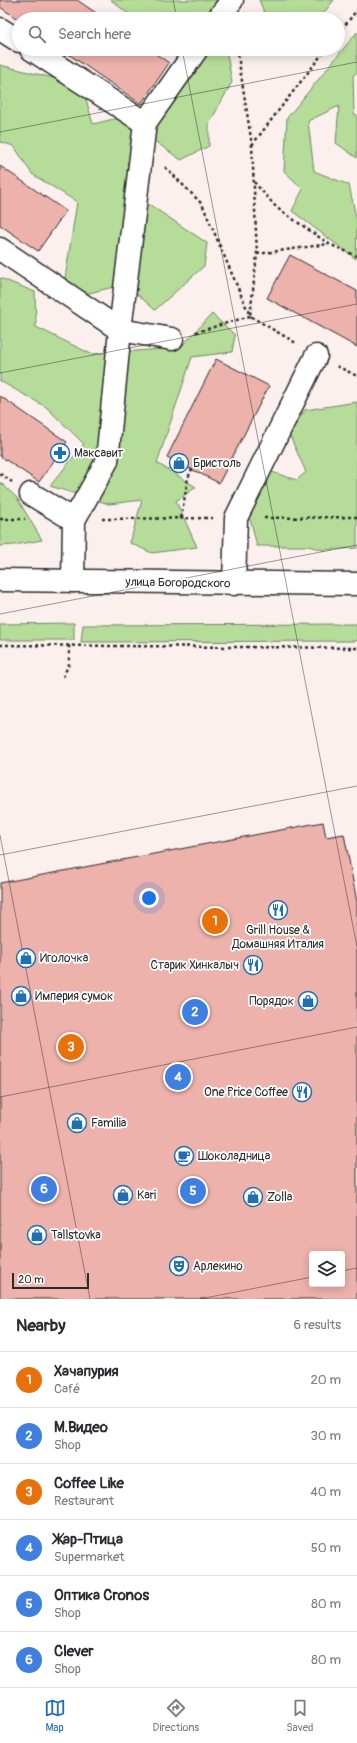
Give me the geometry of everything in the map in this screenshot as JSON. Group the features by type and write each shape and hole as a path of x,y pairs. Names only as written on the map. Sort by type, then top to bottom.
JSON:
{"street":[{"path":"223,12 232,0"},
{"path":"0,29 12,37"},
{"path":"42,56 145,123"},
{"path":"73,581 74,520 107,461 120,330 145,123 192,56"},
{"path":"0,249 120,330 172,339"},
{"path":"234,584 236,518 316,356"},
{"path":"31,494 74,520"},
{"name":"улица Богородского","path":"0,580 234,584 357,584"}],"path":[{"path":"345,25 357,10"},
{"path":"238,56 252,145 254,181 257,254 250,316"},
{"path":"252,145 321,56"},
{"path":"142,144 202,204 250,316 316,356"},
{"path":"254,181 277,208 329,244 357,256"},
{"path":"257,254 329,244"},
{"path":"172,339 250,316"},
{"path":"181,518 188,478 192,469"},
{"path":"74,520 357,516"},
{"path":"0,519 30,519"},
{"path":"0,646 69,645 357,648"},
{"path":"63,677 70,664 69,645"}],"green space":[{"path":"111,0 216,0 219,12 126,12"},
{"path":"259,0 334,0 325,12 264,12"},
{"path":"357,32 357,72 353,76 354,114 357,115 357,158 336,143 339,106 308,121 314,171 349,185 357,222 356,259 292,211 303,189 284,171 287,118 337,56 345,56 345,47"},
{"path":"182,56 227,56 232,82 209,124 209,146 181,160 146,135 127,163 138,197 207,243 204,266 155,310 126,284 89,293 64,285 77,202 32,174 14,146 0,142 0,65 82,85 93,124 147,111"},
{"path":"0,278 35,292 36,327 91,354 180,348 212,314 235,335 232,352 192,357 157,463 196,487 176,501 197,547 152,553 130,543 142,500 109,504 50,486 84,444 46,407 0,381"},
{"path":"357,402 357,548 323,550 308,546 257,546 251,522 232,496 259,468 297,480 306,472 289,434 305,410"},
{"path":"0,482 17,498 42,540 0,546"},
{"path":"74,623 74,640 0,640 0,624"},
{"path":"357,624 357,641 81,642 83,625"}],"building":[{"path":"0,0 77,0 95,12 12,12 12,15 0,7"},
{"path":"71,56 159,56 169,63 141,104"},
{"path":"0,166 66,211 38,251 0,225"},
{"path":"290,255 357,291 357,347 267,298"},
{"path":"216,359 269,386 219,483 167,457"},
{"path":"0,396 67,442 39,482 0,456"},
{"path":"323,822 326,837 344,834 357,902 357,1299 0,1299 0,883"}],"place":[{"name":"Максавит","path":"60,453"},
{"name":"Бристоль","path":"179,463"},
{"name":"Grill House & Домашняя Италия","path":"278,910"},
{"name":"Хачапурия","path":"215,921"},
{"name":"Иголочка","path":"26,958"},
{"name":"Старик Хинкалыч","path":"253,965"},
{"name":"Империя сумок","path":"21,996"},
{"name":"Порядок","path":"308,1001"},
{"name":"М.Видео","path":"195,1012"},
{"name":"Coffee Like","path":"71,1047"},
{"name":"Жар-Птица","path":"178,1077"},
{"name":"One Price Coffee","path":"302,1092"},
{"name":"Familia","path":"77,1123"},
{"name":"Шоколадница","path":"184,1156"},
{"name":"Clever","path":"44,1189"},
{"name":"Оптика Cronos","path":"193,1191"},
{"name":"Kari","path":"123,1195"},
{"name":"Zolla","path":"253,1197"},
{"name":"Tallstovka","path":"37,1235"},
{"name":"Арлекино","path":"179,1266"}]}
